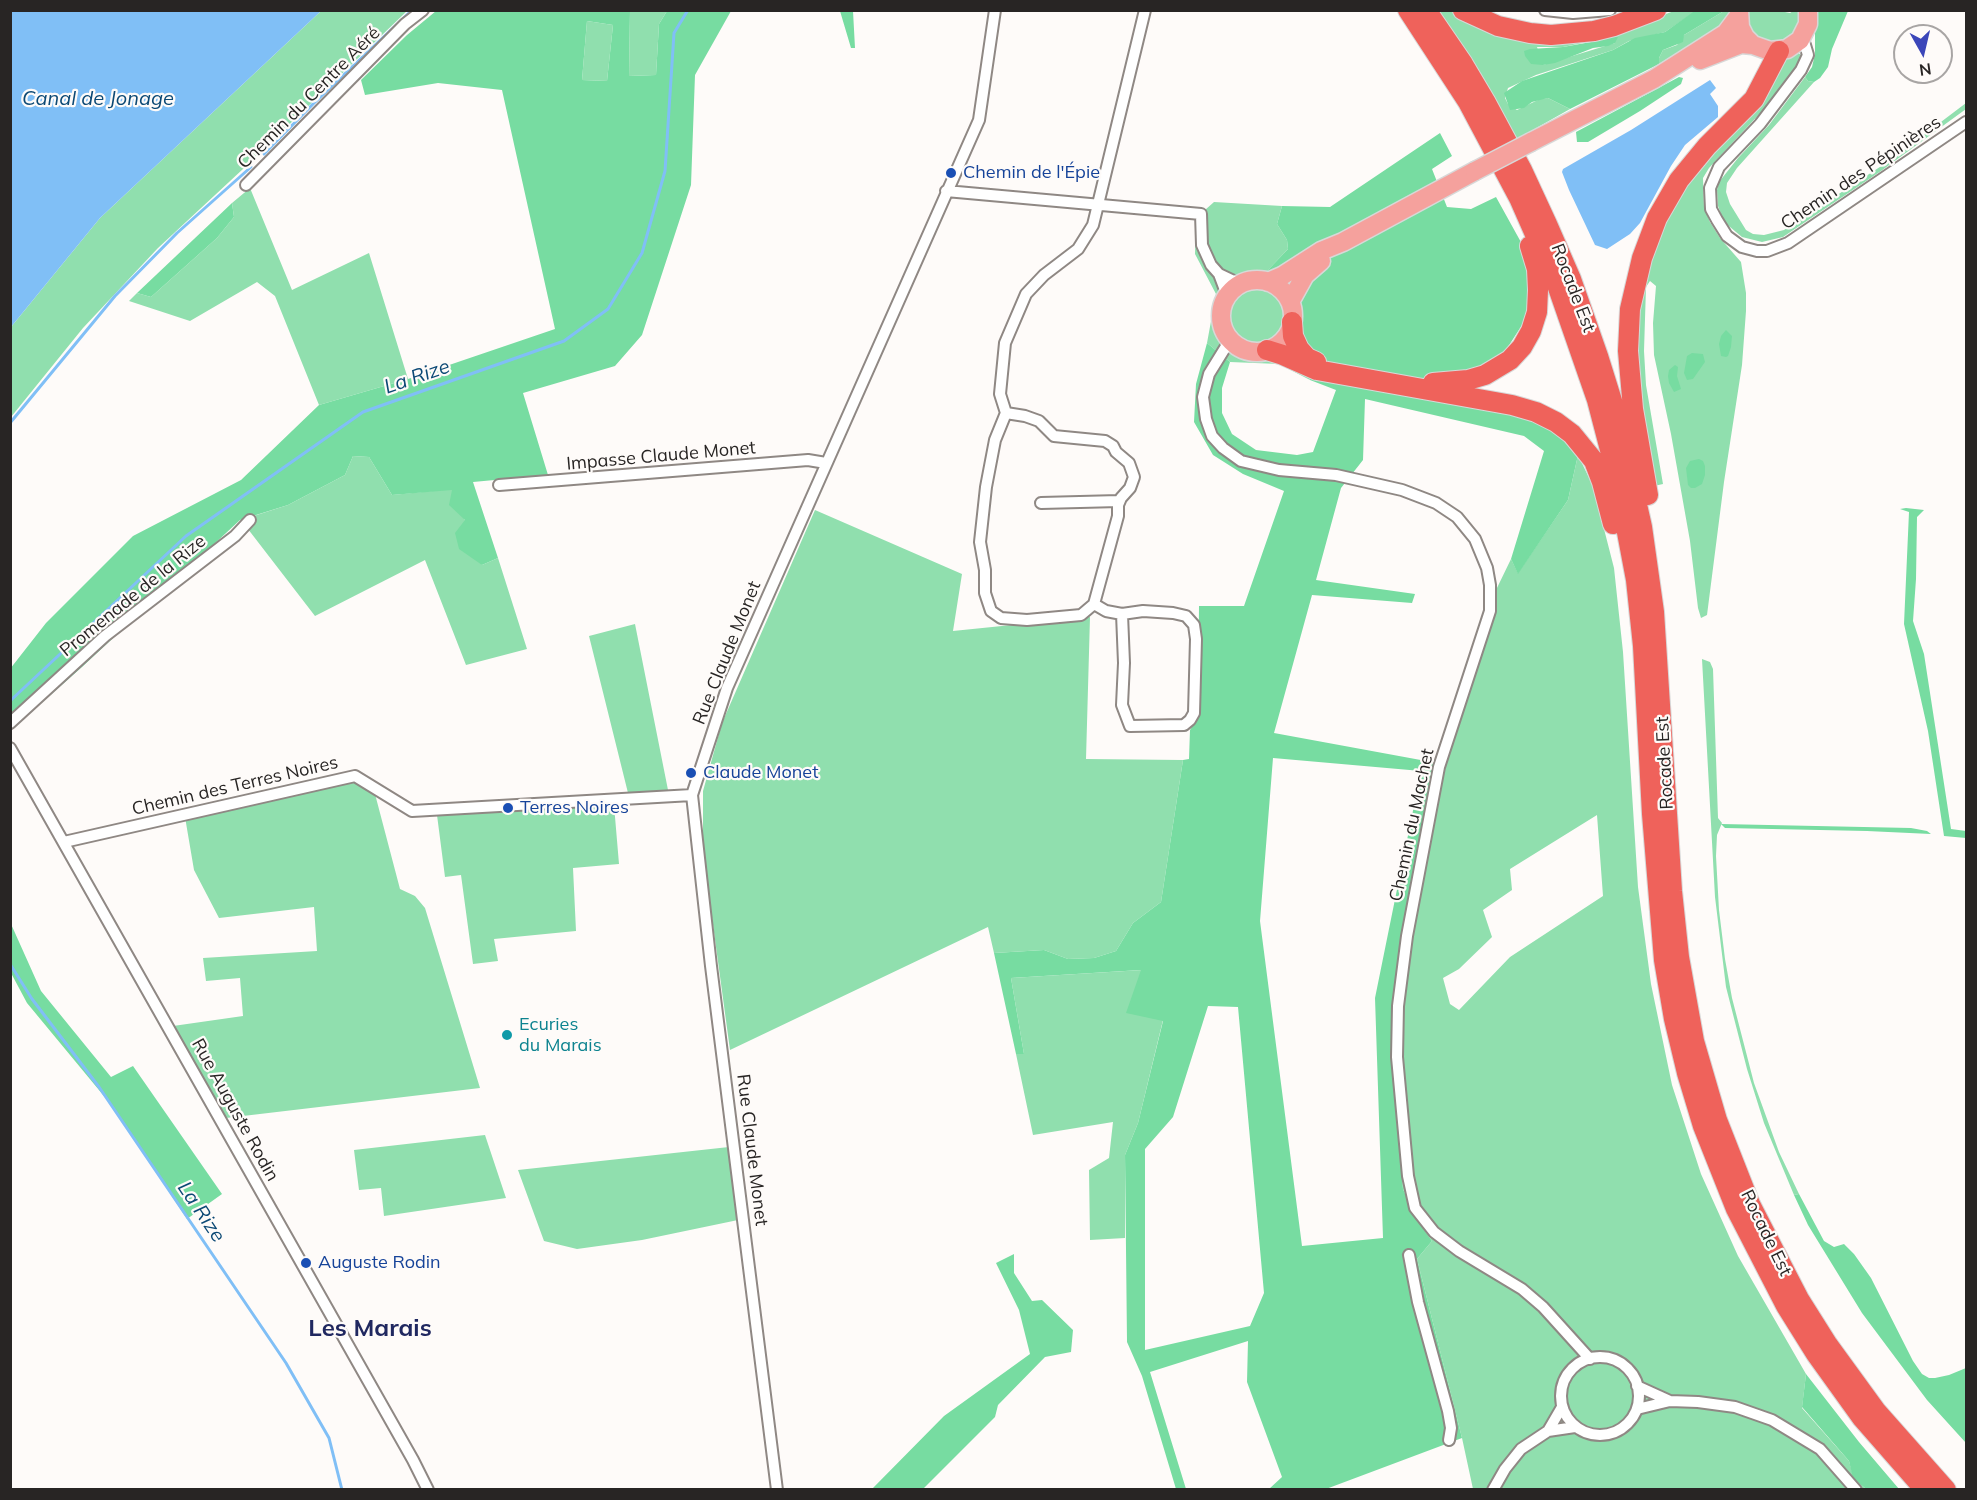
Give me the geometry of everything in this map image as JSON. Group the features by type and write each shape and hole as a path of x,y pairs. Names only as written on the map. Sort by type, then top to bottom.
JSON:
{"highway":[{"name":"Rocade Est","path":"1408,10 1468,102 1519,198 1556,282 1597,400 1626,524 1650,646 1679,957 1694,1041 1717,1120 1754,1213 1799,1299 1828,1345 1876,1411 1946,1490"},
{"name":"Rocade Est","path":"1426,10 1462,64 1522,170 1547,224 1575,290 1598,356 1630,471 1647,558 1652,814 1664,960 1674,1019 1703,1126 1736,1209 1786,1306 1816,1354 1862,1418 1925,1490"},
{"path":"1463,10 1506,29 1551,35 1594,32 1656,10"},
{"path":"1267,350 1336,375 1512,405 1536,412 1556,422 1572,434 1593,461 1602,482 1611,512 1633,626 1650,646 1664,630 1659,566 1628,369 1628,334 1635,280 1654,227 1679,180 1707,146 1754,99 1779,51"},
{"path":"1292,322 1293,336 1299,350 1307,358 1324,365 1430,383 1468,380 1498,369 1522,347 1531,331 1536,312 1537,269 1517,213 1519,198"}],"main road":[{"path":"1268,282 1282,276 1321,251 1343,242 1654,79 1742,44 1770,51 1779,51 1794,45 1800,40 1808,24 1810,12"},
{"path":"1738,14 1740,27 1745,37 1753,45"},
{"path":"1654,79 1726,33 1738,14"},
{"path":"1290,302 1305,275 1343,242"},
{"path":"1258,280 1277,286 1290,302 1293,312 1292,322 1284,340 1267,350 1247,351 1238,347 1224,331 1221,309 1225,298 1240,284 1258,280"}],"street":[{"name":"Chemin du Centre Aéré","path":"246,185 405,24 423,10"},
{"name":"Rue Claude Monet","path":"777,1490 711,966 692,795 727,688 979,120 995,10"},
{"path":"1006,413 1025,416 1039,422 1054,436 1105,441 1129,463 1134,477 1130,488 1119,501 1116,525 1094,604 1081,615 1027,620 1001,618 991,611 985,593 985,570 980,542 986,487 995,440 1006,413 1000,394 1005,343 1026,294 1044,275 1078,249 1093,225 1145,10"},
{"path":"1545,10 1573,13 1610,10"},
{"name":"Chemin des Pépinières","path":"1800,40 1805,45 1808,55 1801,70 1760,124 1719,167 1710,188 1711,209 1716,220 1727,236 1742,247 1757,251 1788,243 1966,122"},
{"path":"946,191 1201,214 1202,245 1211,265 1219,274 1225,290 1225,298"},
{"path":"1219,274 1240,284"},
{"name":"Chemin du Machet","path":"1230,340 1209,374 1203,397 1206,419 1212,436 1223,448 1241,461 1279,470 1336,475 1402,490 1436,503 1456,517 1475,539 1486,568 1490,585 1490,611 1439,767 1407,936 1398,1006 1397,1057 1408,1176 1415,1208 1434,1232 1459,1251 1522,1289 1543,1307 1590,1359"},
{"name":"Impasse Claude Monet","path":"499,485 808,460 826,463"},
{"path":"1041,503 1119,501"},
{"name":"Promenade de la Rize","path":"10,723 105,636 235,536 250,520"},
{"path":"1094,604 1106,611 1122,614 1143,611 1173,613 1186,616 1194,625 1196,639 1194,713 1184,725 1130,726 1122,705 1124,663 1122,614"},
{"name":"Rue Auguste Rodin","path":"10,748 428,1490"},
{"name":"Chemin des Terres Noires","path":"64,842 355,776 412,811 692,795"},
{"path":"1409,1255 1418,1302 1448,1411 1451,1428 1449,1440"},
{"path":"1571,1338 1574,1367"},
{"path":"1590,1359 1613,1360 1624,1366 1632,1375 1637,1386 1639,1397 1637,1409 1622,1429 1611,1434 1598,1436 1575,1427 1567,1418 1562,1407 1560,1396 1567,1375 1574,1367 1590,1359"},
{"path":"1637,1386 1670,1401"},
{"path":"1637,1409 1670,1401 1698,1402 1735,1407 1772,1420 1820,1449 1856,1490"},
{"path":"1548,1431 1562,1407"},
{"path":"1493,1490 1505,1469 1521,1449 1548,1431 1575,1427"}],"green space":[{"path":"1696,10 1724,11 1684,35 1683,42 1663,50 1659,64 1570,109 1548,98 1532,102 1524,108 1510,110 1504,93 1522,81 1613,50 1635,38 1665,32"},
{"path":"321,11 407,11 158,248 83,328 11,417 11,327 100,218"},
{"path":"436,11 630,11 629,76 656,75 659,24 667,11 731,11 695,75 691,185 642,335 615,366 523,393 548,475 473,482 498,558 482,565 459,549 455,533 465,520 449,505 452,490 392,495 369,457 353,456 345,475 288,505 240,520 11,730 10,669 46,623 133,536 241,480 319,405 408,379 555,329 502,90 438,83 365,95 361,80 407,35","holes":["587,21 613,25 607,81 582,80"]},
{"path":"630,11 667,11 659,24 656,75 629,76"},
{"path":"840,11 853,11 855,48 851,48"},
{"path":"1439,11 1452,11 1476,24 1617,32 1674,11 1696,11 1665,32 1629,41 1613,50 1536,75 1508,88 1505,98 1508,104 1517,110 1540,99 1548,98 1570,109 1517,139 1493,95","holes":["1597,40 1615,43 1543,65 1537,47 1563,47"]},
{"path":"1724,11 1731,11 1725,23 1659,64 1663,50 1677,45 1684,35"},
{"path":"1749,11 1790,13 1800,11 1800,23 1794,34 1784,41 1771,43 1760,38 1751,29"},
{"path":"1818,11 1848,11 1832,49 1828,67 1814,82 1808,81 1805,77 1812,67 1815,54 1815,24"},
{"path":"587,21 613,25 607,81 582,80"},
{"path":"1609,36 1618,37 1615,43 1593,48 1555,63 1531,64 1525,56 1524,51 1530,49 1563,47"},
{"path":"1796,51 1801,55 1800,62 1765,108 1709,168 1703,178 1704,207 1710,222 1720,238 1741,262 1746,293 1746,311 1742,365 1707,615 1701,618 1671,434 1654,355 1653,323 1656,286 1650,281 1646,287 1644,351 1646,385 1663,484 1654,486 1640,403 1635,329 1647,264 1678,194 1779,62"},
{"path":"1679,77 1683,78 1681,84 1640,111 1588,142 1577,142 1576,132"},
{"path":"1805,77 1808,81 1814,82 1737,168 1727,183 1726,192 1730,204 1746,230 1753,234 1764,235 1784,230 1892,159 1966,103 1966,109 1881,171 1783,237 1762,242 1742,237 1724,222 1718,206 1719,182 1769,125"},
{"path":"1440,133 1452,156 1432,169 1447,207 1471,209 1496,197 1522,244 1533,290 1524,322 1504,353 1473,372 1448,375 1515,415 1545,426 1566,439 1578,455 1568,500 1518,574 1511,559 1544,451 1524,436 1365,399 1363,460 1341,488 1316,580 1415,594 1412,603 1312,595 1274,733 1437,763 1394,1004 1393,1075 1403,1189 1415,1217 1432,1241 1417,1259 1462,1438 1326,1489 1269,1489 1282,1477 1247,1382 1248,1341 1150,1372 1186,1489 1176,1489 1142,1376 1127,1342 1125,1155 1138,1123 1163,1021 1126,1013 1141,970 1011,978 1024,1054 1016,1054 994,953 1044,950 1068,959 1094,958 1116,951 1133,923 1161,902 1183,760 1189,759 1190,730 1198,718 1199,606 1244,606 1284,491 1243,474 1213,455 1194,422 1196,384 1207,343 1230,362 1222,388 1222,413 1232,434 1256,450 1297,455 1313,452 1336,390 1310,380 1299,340 1297,262 1266,272 1288,249 1287,240 1277,224 1282,206 1330,207","holes":["1273,758 1421,771 1375,998 1383,1238 1302,1246 1260,921","1208,1006 1238,1007 1264,1293 1250,1326 1145,1350 1145,1149 1173,1117"]},
{"path":"250,188 292,290 369,253 408,379 319,405 275,296 257,282 190,321 129,301 137,293 151,297 217,238 234,217 232,203"},
{"path":"1214,202 1282,206 1277,224 1287,240 1288,249 1267,271 1297,262 1308,280 1299,340 1310,380 1279,364 1230,362 1207,343 1216,294 1195,254 1196,218"},
{"path":"232,203 234,217 217,238 151,297 137,293"},
{"path":"1726,330 1732,336 1731,347 1726,357 1721,356 1719,344"},
{"path":"1692,353 1703,354 1705,362 1693,379 1687,380 1684,373 1687,356"},
{"path":"1675,365 1678,367 1677,376 1681,389 1674,392 1668,376 1669,370"},
{"path":"1578,455 1593,486 1614,568 1623,652 1638,887 1651,984 1672,1085 1701,1174 1738,1256 1806,1374 1802,1408 1849,1461 1854,1478 1866,1489 1473,1489 1417,1259 1432,1241 1415,1217 1403,1189 1393,1075 1394,1004 1437,763 1481,621 1511,559 1518,573 1568,500","holes":["1597,815 1603,896 1510,957 1459,1010 1450,1004 1443,978 1459,969 1492,937 1483,910 1512,890 1510,869"]},
{"path":"353,456 369,457 392,495 453,489 482,565 498,558 527,649 466,665 425,560 315,616 241,520 288,505 345,475"},
{"path":"1699,459 1705,466 1705,475 1702,484 1691,488 1688,485 1686,468 1690,461"},
{"path":"1900,509 1924,510 1917,517 1913,621 1924,654 1951,829 1966,831 1966,838 1944,836 1928,731 1904,624 1909,512"},
{"path":"815,510 962,574 953,631 1090,617 1086,759 1183,760 1161,902 1133,923 1116,951 1094,958 1068,959 1044,950 994,953 988,927 730,1050 703,851 703,791 722,723"},
{"path":"635,624 668,790 628,793 589,636"},
{"path":"1702,659 1710,662 1713,669 1718,818 1722,823 1717,835 1716,856 1725,959 1732,998 1754,1083 1779,1152 1799,1194 1794,1195 1764,1123 1747,1069 1726,987 1715,897"},
{"path":"346,780 362,785 375,794 400,889 415,896 425,908 480,1088 226,1118 173,1026 243,1016 240,978 206,981 203,958 317,951 314,907 219,918 194,870 185,817"},
{"path":"614,805 619,864 573,868 576,931 494,939 498,961 473,964 461,875 445,877 437,815"},
{"path":"1721,824 1911,828 1931,834 1725,828"},
{"path":"11,924 41,991 111,1077 133,1066 222,1194 187,1219 113,1107 27,1003 11,973"},
{"path":"1142,970 1163,1020 1138,1123 1125,1155 1125,1238 1090,1240 1089,1170 1109,1158 1113,1122 1033,1135 1016,1054 1024,1054 1011,978"},
{"path":"485,1135 506,1198 384,1216 381,1188 359,1190 354,1150"},
{"path":"729,1147 738,1220 642,1240 577,1249 544,1241 518,1170"},
{"path":"1799,1194 1824,1241 1834,1247 1844,1244 1871,1278 1913,1361 1922,1374 1935,1378 1966,1368 1966,1443 1927,1400 1862,1313 1808,1225 1794,1195"},
{"path":"1014,1254 1014,1273 1032,1301 1042,1300 1073,1330 1071,1352 1045,1357 998,1405 995,1417 924,1488 872,1489 944,1416 1030,1354 1019,1310 996,1263"},
{"path":"1806,1374 1899,1489 1866,1489 1853,1478 1849,1461 1802,1407"}],"water":[{"name":"Canal de Jonage","path":"10,11 321,11 100,218 11,327"},
{"path":"1710,80 1716,88 1710,94 1718,106 1718,117 1685,145 1640,223 1630,234 1607,249 1595,245 1569,190 1563,169 1631,130"}],"waterway":[{"path":"264,154 412,10"},
{"name":"La Rize","path":"10,701 186,536 363,412 564,341 608,309 642,253 665,171 674,33 688,10"},
{"path":"10,423 115,296 177,233 251,167"},
{"name":"La Rize","path":"10,964 32,999 99,1087 286,1363 329,1438 342,1490"}],"place":[{"name":"Chemin de l'Épie","path":"951,173"},
{"name":"Claude Monet","path":"691,773"},
{"name":"Terres Noires","path":"508,808"},
{"name":"Ecuries du Marais","path":"507,1035"},
{"name":"Auguste Rodin","path":"306,1263"}],"district":[{"name":"Les Marais","path":"370,1329"}]}
